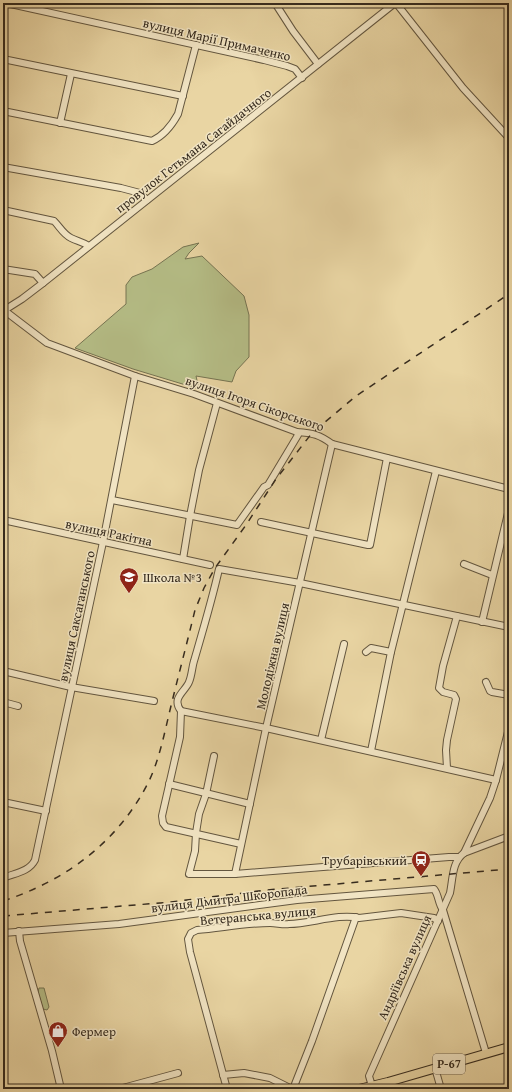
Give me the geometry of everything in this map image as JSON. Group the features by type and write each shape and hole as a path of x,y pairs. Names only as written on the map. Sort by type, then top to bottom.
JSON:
{"main road":[{"name":"Р-67","path":"359,1089 372,1086 389,1085 435,1068 509,1047"}],"street":[{"name":"вулиця Марії Примаченко","path":"6,3 287,66 295,69 302,78"},
{"path":"276,3 293,31 318,64"},
{"path":"395,3 463,88 509,138"},
{"name":"провулок Гетьмана Сагайдачного","path":"4,311 43,283 395,3"},
{"path":"3,111 152,141 158,138 174,122 178,114 196,45"},
{"path":"3,59 183,96"},
{"path":"60,123 71,74"},
{"path":"3,167 122,188 140,193 147,200"},
{"path":"3,210 54,221 69,237 89,246"},
{"path":"3,269 35,274 43,283"},
{"name":"вулиця Ігоря Сікорського","path":"4,311 47,343 135,376 194,394 297,432 312,432 332,444 509,489"},
{"name":"вулиця Саксаганського","path":"3,878 27,869 35,860 112,500 135,376"},
{"path":"183,559 199,470 217,403"},
{"path":"112,500 237,525 264,486 268,485 298,435 297,432"},
{"name":"Молодіжна вулиця","path":"235,874 266,728 332,444"},
{"path":"262,522 368,546 370,545 387,458"},
{"path":"371,751 391,652 436,471"},
{"path":"482,622 509,509"},
{"name":"вулиця Ракітна","path":"3,520 210,565"},
{"path":"464,564 492,575"},
{"path":"241,844 166,827 163,823 162,816 180,738 181,711 178,707 177,701 189,682 191,669 219,569 300,583 509,628"},
{"path":"447,768 447,740 456,699 454,695 443,692 439,688 456,616"},
{"path":"321,740 344,644"},
{"path":"369,648 391,652"},
{"path":"3,671 71,687 154,701"},
{"path":"486,682 490,691 509,695"},
{"path":"3,702 18,706"},
{"path":"181,711 321,740 496,780"},
{"path":"464,853 490,798 509,728"},
{"path":"214,756 206,794 199,814 195,851 189,874 235,874 449,856 459,857 464,853 509,836"},
{"path":"169,784 250,804"},
{"path":"3,802 46,811"},
{"name":"Андріївська вулиця","path":"372,1086 369,1076 450,893 455,863 459,857"},
{"name":"вулиця Дмитра Шкоропада","path":"3,933 119,924 297,900 434,889 437,892 439,905 443,910"},
{"path":"443,910 486,1053"},
{"name":"Ветеранська вулиця","path":"227,1089 190,952 188,939 191,933 197,930 246,925 271,923 289,924 342,917 402,913 438,920"},
{"path":"223,1075 244,1073 270,1078 293,1089 312,1041 356,917"},
{"path":"19,931 20,941 52,1051 61,1089"},
{"path":"435,1068 440,1089"},
{"path":"119,1089 178,1072"}],"green space":[{"path":"199,243 185,259 202,256 244,296 249,315 249,357 236,371 232,382 196,376 199,389 133,369 75,348 126,304 126,285 132,277 152,269 183,247"},
{"path":"39,988 44,988 49,1007 47,1010 43,1009 38,992"}],"railway":[{"path":"3,901 26,893 48,882 88,857 121,824 136,804 152,775 158,757 195,610 204,588 215,568 246,525 276,479 312,433 356,396 509,294"},
{"path":"3,916 171,902 267,890 509,869"}],"place":[{"name":"Школа №3","path":"129,594"},
{"name":"Трубарівський","path":"421,877"},
{"name":"Фермер","path":"58,1048"}]}
